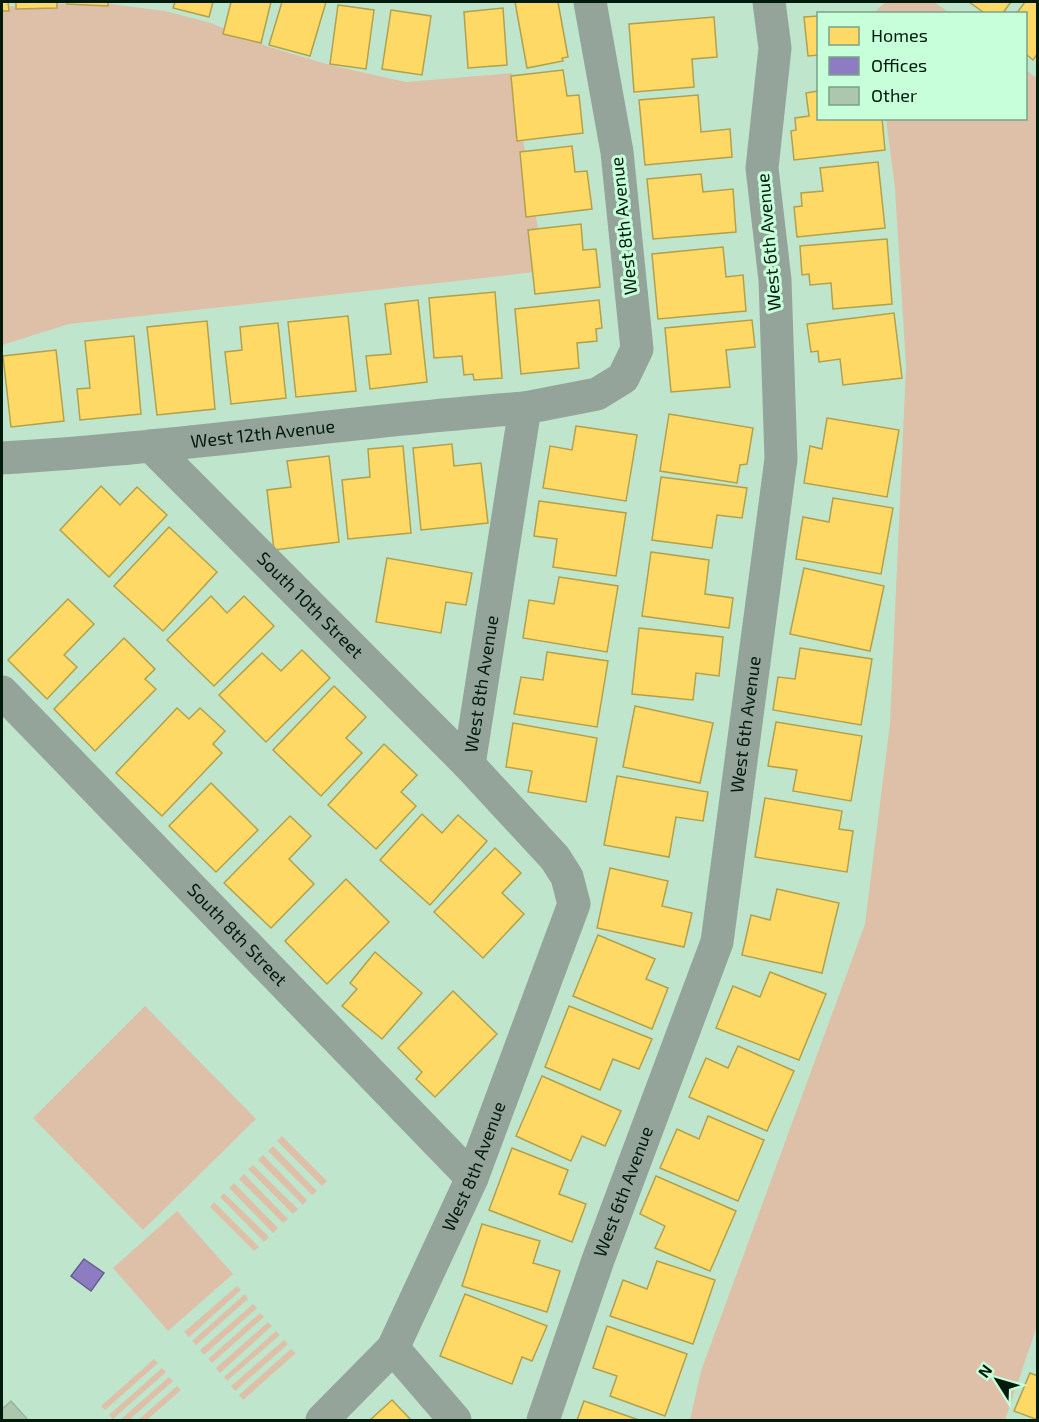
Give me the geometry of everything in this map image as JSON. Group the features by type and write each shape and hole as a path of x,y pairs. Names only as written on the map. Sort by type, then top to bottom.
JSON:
{"street":[{"name":"West 8th Avenue","path":"322,1420 393,1348 472,1178 574,904 567,877 555,858 469,765 525,408 597,394 623,378 637,349 617,152 590,2"},
{"name":"West 6th Avenue","path":"543,1420 598,1260 717,942 759,605 781,459 775,280 762,168 775,48 769,2"},
{"name":"West 12th Avenue","path":"2,459 151,446 404,417 525,408"},
{"name":"South 10th Street","path":"151,446 469,765"},
{"name":"South 8th Street","path":"2,692 472,1178"},
{"path":"393,1348 455,1420"}],"shaded area":[{"path":"96,2 165,11 211,23 266,46 330,65 406,82 512,73 545,271 69,324 2,345 2,7"},
{"path":"886,2 934,2 949,12 874,12"},
{"path":"1027,71 1038,79 1037,1326 1005,1420 690,1420 701,1371 865,924 890,723 906,366 895,189 886,120 1027,120"},
{"path":"145,1006 256,1119 143,1230 33,1118"},
{"path":"282,1136 327,1181 322,1186 277,1141"},
{"path":"273,1146 317,1191 312,1195 268,1151"},
{"path":"263,1155 307,1200 303,1205 258,1160"},
{"path":"253,1165 298,1209 293,1214 248,1169"},
{"path":"244,1174 288,1219 283,1223 239,1179"},
{"path":"234,1183 278,1228 273,1233 229,1188"},
{"path":"224,1193 269,1237 264,1242 220,1197"},
{"path":"214,1202 259,1247 254,1251 210,1207"},
{"path":"177,1211 233,1274 168,1331 113,1268"},
{"path":"237,1286 241,1290 189,1337 184,1332"},
{"path":"245,1294 248,1299 196,1345 192,1341"},
{"path":"253,1304 257,1308 204,1355 200,1350"},
{"path":"260,1313 264,1317 212,1363 208,1359"},
{"path":"268,1322 272,1326 220,1373 216,1368"},
{"path":"276,1331 280,1335 227,1381 224,1377"},
{"path":"284,1340 288,1344 235,1391 231,1386"},
{"path":"291,1349 296,1353 243,1400 239,1395"},
{"path":"154,1359 158,1363 105,1410 101,1406"},
{"path":"162,1368 166,1372 113,1419 109,1415"},
{"path":"169,1377 173,1381 129,1420 120,1420"},
{"path":"177,1386 181,1390 147,1420 138,1420"}],"building: Homes":[{"path":"2,2 8,2 9,11 2,11"},
{"path":"16,2 57,2 57,8 16,9"},
{"path":"68,2 108,2 108,6 67,4"},
{"path":"175,2 213,2 209,17 173,8"},
{"path":"231,2 271,2 261,43 223,34"},
{"path":"282,2 326,2 310,56 269,45"},
{"path":"515,2 558,2 568,57 562,58 563,61 527,68"},
{"path":"969,2 1011,2 1004,12 983,12"},
{"path":"1025,2 1038,2 1038,53 1033,60 1027,55 1027,12 1018,12"},
{"path":"338,5 374,10 366,69 330,64"},
{"path":"503,8 507,65 468,68 464,12"},
{"path":"391,10 431,16 422,75 382,69"},
{"path":"817,16 817,55 808,56 804,17"},
{"path":"714,17 717,57 692,59 694,87 634,92 629,24"},
{"path":"563,70 567,96 579,95 583,133 517,141 511,76"},
{"path":"817,91 817,120 882,120 885,150 794,160 791,131 796,130 795,118 809,116 806,93"},
{"path":"698,95 701,132 730,129 732,157 645,165 639,100"},
{"path":"572,146 575,172 587,171 592,209 526,217 520,152"},
{"path":"878,162 885,228 797,237 794,207 802,206 801,193 823,191 820,168"},
{"path":"701,174 703,192 733,189 736,232 653,239 647,179"},
{"path":"581,224 583,250 596,249 600,287 535,294 528,230"},
{"path":"887,239 892,304 833,309 831,283 810,285 809,274 802,275 800,246"},
{"path":"723,247 726,277 743,275 746,311 658,319 652,254"},
{"path":"495,292 502,378 474,380 473,374 464,375 462,356 434,358 429,298"},
{"path":"418,300 427,382 370,389 366,356 391,354 385,304"},
{"path":"599,300 602,328 596,329 597,341 577,343 579,368 521,374 515,309"},
{"path":"894,313 902,378 843,385 840,359 819,362 818,351 811,352 807,324"},
{"path":"348,316 356,391 296,397 288,322"},
{"path":"752,320 755,347 726,350 730,387 671,392 665,328"},
{"path":"207,321 215,409 157,415 147,327"},
{"path":"278,323 286,398 231,404 225,352 242,350 240,327"},
{"path":"134,336 141,414 80,420 77,389 90,388 85,341"},
{"path":"56,350 64,421 11,427 3,356"},
{"path":"669,414 753,428 747,464 740,465 737,483 660,471"},
{"path":"827,418 899,430 887,497 804,483 810,446 822,449"},
{"path":"576,426 637,435 626,501 543,488 550,446 572,450"},
{"path":"452,444 454,466 481,463 488,523 421,530 413,448"},
{"path":"403,446 411,533 348,539 342,480 370,477 368,449"},
{"path":"329,456 339,542 274,550 267,490 291,487 287,461"},
{"path":"661,477 747,488 742,518 717,515 712,548 652,540"},
{"path":"101,486 120,505 137,487 167,515 109,577 60,530"},
{"path":"833,498 893,508 881,574 796,559 803,517 829,522"},
{"path":"539,501 626,513 616,576 553,567 557,539 534,536"},
{"path":"169,527 217,572 163,631 114,586"},
{"path":"651,552 709,560 705,594 733,598 729,628 642,616"},
{"path":"387,558 472,573 466,605 446,602 441,633 376,622"},
{"path":"804,568 884,586 870,651 790,634"},
{"path":"559,577 618,586 607,652 523,638 529,600 554,604"},
{"path":"211,596 227,613 244,596 274,626 214,686 167,640"},
{"path":"68,599 94,624 64,655 77,667 47,699 8,660"},
{"path":"639,628 723,637 719,676 696,673 693,700 632,694"},
{"path":"124,638 155,669 145,679 156,689 95,751 54,709"},
{"path":"800,648 872,659 861,725 773,710 778,677 795,679"},
{"path":"302,650 330,678 266,742 219,695 262,653 281,671"},
{"path":"547,652 608,661 597,727 514,714 521,677 543,680"},
{"path":"334,686 366,717 346,738 362,753 321,796 273,750"},
{"path":"635,706 713,723 700,783 623,767"},
{"path":"177,708 189,719 200,708 225,731 213,744 222,753 162,816 116,773"},
{"path":"776,722 862,736 851,801 793,791 797,770 768,766"},
{"path":"513,723 597,738 586,802 528,792 532,771 506,767"},
{"path":"384,744 417,775 401,792 416,806 376,849 328,805"},
{"path":"617,776 708,792 703,821 676,817 669,857 604,845"},
{"path":"211,783 258,830 216,872 169,826"},
{"path":"765,798 842,811 839,829 853,831 847,872 755,857"},
{"path":"422,814 442,833 458,815 487,841 430,905 380,860"},
{"path":"290,816 311,836 289,859 314,884 271,928 224,883"},
{"path":"495,848 521,873 502,893 524,914 483,958 434,912"},
{"path":"610,868 668,881 662,906 692,913 684,947 597,928"},
{"path":"346,879 389,922 327,984 285,941"},
{"path":"777,889 839,903 822,973 742,955 751,915 770,920"},
{"path":"598,935 655,959 646,979 668,988 652,1029 573,996"},
{"path":"375,952 422,993 382,1039 342,1006 357,989 350,983"},
{"path":"770,972 826,994 799,1060 716,1028 733,986 760,997"},
{"path":"453,991 497,1034 435,1097 416,1079 422,1072 398,1048"},
{"path":"569,1006 652,1039 639,1069 613,1059 600,1090 545,1067"},
{"path":"738,1046 794,1071 767,1131 689,1097 706,1058 728,1068"},
{"path":"542,1076 621,1111 605,1146 582,1136 571,1161 516,1136"},
{"path":"708,1116 764,1140 738,1201 660,1168 677,1129 699,1139"},
{"path":"512,1148 568,1170 559,1194 586,1204 572,1242 489,1210"},
{"path":"656,1176 736,1211 710,1271 655,1248 665,1226 640,1214"},
{"path":"482,1224 540,1241 533,1263 560,1271 547,1312 462,1286"},
{"path":"657,1261 715,1280 693,1344 610,1316 623,1280 647,1289"},
{"path":"465,1294 547,1326 532,1361 522,1357 512,1384 440,1356"},
{"path":"607,1326 687,1354 665,1416 610,1396 617,1376 593,1368"},
{"path":"1030,1373 1038,1376 1038,1420 1014,1411"},
{"path":"392,1400 411,1420 370,1420"},
{"path":"584,1401 639,1420 577,1420"}],"building: Offices":[{"path":"84,1259 104,1273 91,1291 71,1276"}],"building: Other":[{"path":"11,1401 28,1420 2,1420 2,1409"}]}
